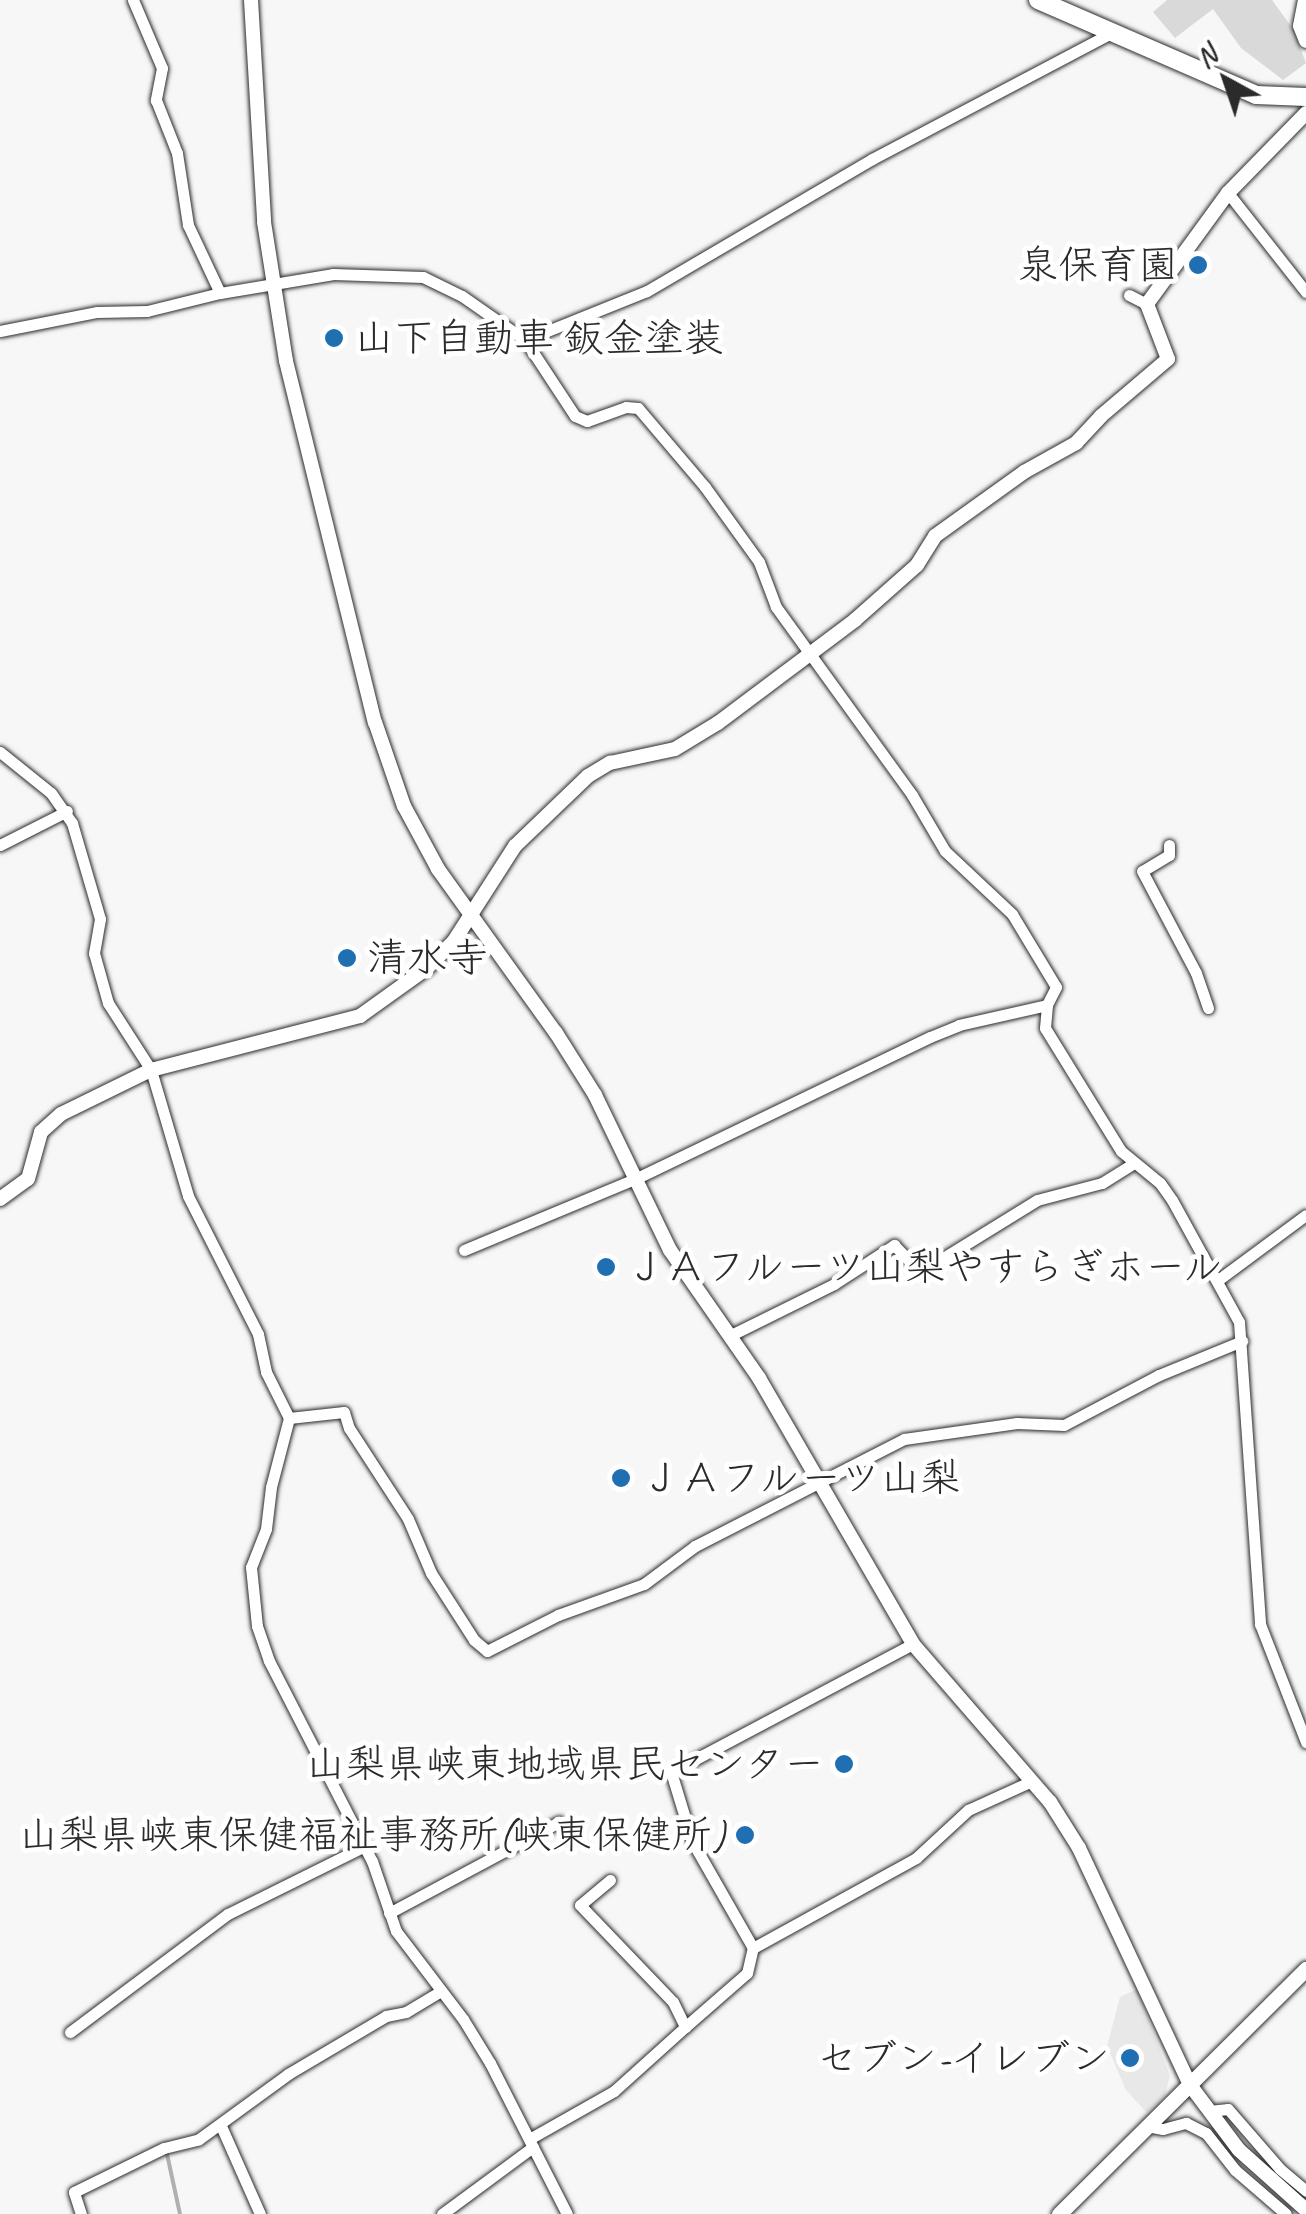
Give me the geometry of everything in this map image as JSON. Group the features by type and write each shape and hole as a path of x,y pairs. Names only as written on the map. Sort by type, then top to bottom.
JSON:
{"main road":[{"path":"1038,0 1256,94 1306,97"},
{"path":"1059,2214 1306,1969"}],"street":[{"path":"133,0 162,68 156,100 177,154 188,224 220,292"},
{"path":"250,0 264,222 286,361 375,722 420,838 556,1033 621,1141 670,1250 729,1336 914,1644 1032,1781 1080,1848 1190,2084 1261,2170 1306,2210"},
{"path":"1305,0 1300,26 1306,41"},
{"path":"524,340 648,291 872,159 1113,32"},
{"path":"1147,304 1228,193 1306,112"},
{"path":"1228,193 1306,292"},
{"path":"0,331 97,312 146,311 220,292 332,274 423,277 476,306 524,340 575,416 587,422 626,406 638,408 705,486 758,562 776,607 912,795 945,851 1012,914 1056,987 1047,1005 1046,1028 1106,1131 1160,1183 1218,1280 1239,1322 1242,1341 1262,1639 1306,1742"},
{"path":"0,1199 28,1179 37,1142 50,1122 151,1070 360,1016 427,968 471,916 515,846 588,776 602,766 675,749 691,741 812,653 917,565 935,536 1024,472 1076,443 1100,416 1168,360 1147,304 1129,296"},
{"path":"0,752 66,812 84,851 100,919 94,953 108,1003 151,1070 188,1196 258,1334 266,1372 289,1418 271,1487 266,1530 251,1567 257,1626 269,1661 364,1846 396,1931 464,2020 567,2214"},
{"path":"0,845 66,812"},
{"path":"1168,845 1169,855 1142,871 1196,973 1208,1008"},
{"path":"464,1250 637,1178 930,1036 1047,1005"},
{"path":"729,1336 834,1284 894,1245 916,1267 927,1268 1038,1200 1102,1183 1134,1162"},
{"path":"1218,1280 1306,1215"},
{"path":"289,1418 344,1412 349,1428 408,1519 431,1572 474,1640 487,1650 558,1615 644,1584 696,1546 860,1458 927,1433 1017,1423 1064,1425 1158,1375 1242,1341"},
{"path":"442,2214 532,2142 614,2091 747,1973 753,1948 692,1841 671,1772 914,1644"},
{"path":"753,1948 916,1858 968,1810 1032,1781"},
{"path":"389,1913 559,1822"},
{"path":"70,2032 228,1914 364,1846"},
{"path":"610,1880 580,1905 673,2002 685,2027"},
{"path":"81,2214 74,2192 221,2126 288,2074 386,2016 406,2012 441,1991"},
{"path":"1210,2111 1228,2109 1280,2169 1306,2191"},
{"path":"1147,2126 1163,2129 1186,2123 1206,2133 1235,2170 1286,2214"},
{"path":"221,2126 260,2214"}],"shaded area":[{"path":"1167,0 1272,0 1293,29 1306,63 1283,80 1241,48 1213,9 1175,38 1153,12"},
{"name":"セブン-イレブン","path":"1137,1989 1170,2076 1165,2095 1147,2113 1126,2090 1107,2046 1120,1997"}],"waterway":[{"path":"167,2154 180,2214"}],"place":[{"name":"泉保育園","path":"1198,265"},
{"name":"山下自動車 鈑金塗装","path":"334,338"},
{"name":"清水寺","path":"347,958"},
{"name":"ＪＡフルーツ山梨やすらぎホール","path":"606,1267"},
{"name":"ＪＡフルーツ山梨","path":"621,1478"},
{"name":"山梨県峡東地域県民センター","path":"844,1764"},
{"name":"山梨県峡東保健福祉事務所(峡東保健所)","path":"745,1835"},
{"name":"セブン-イレブン","path":"1130,2058"}]}
